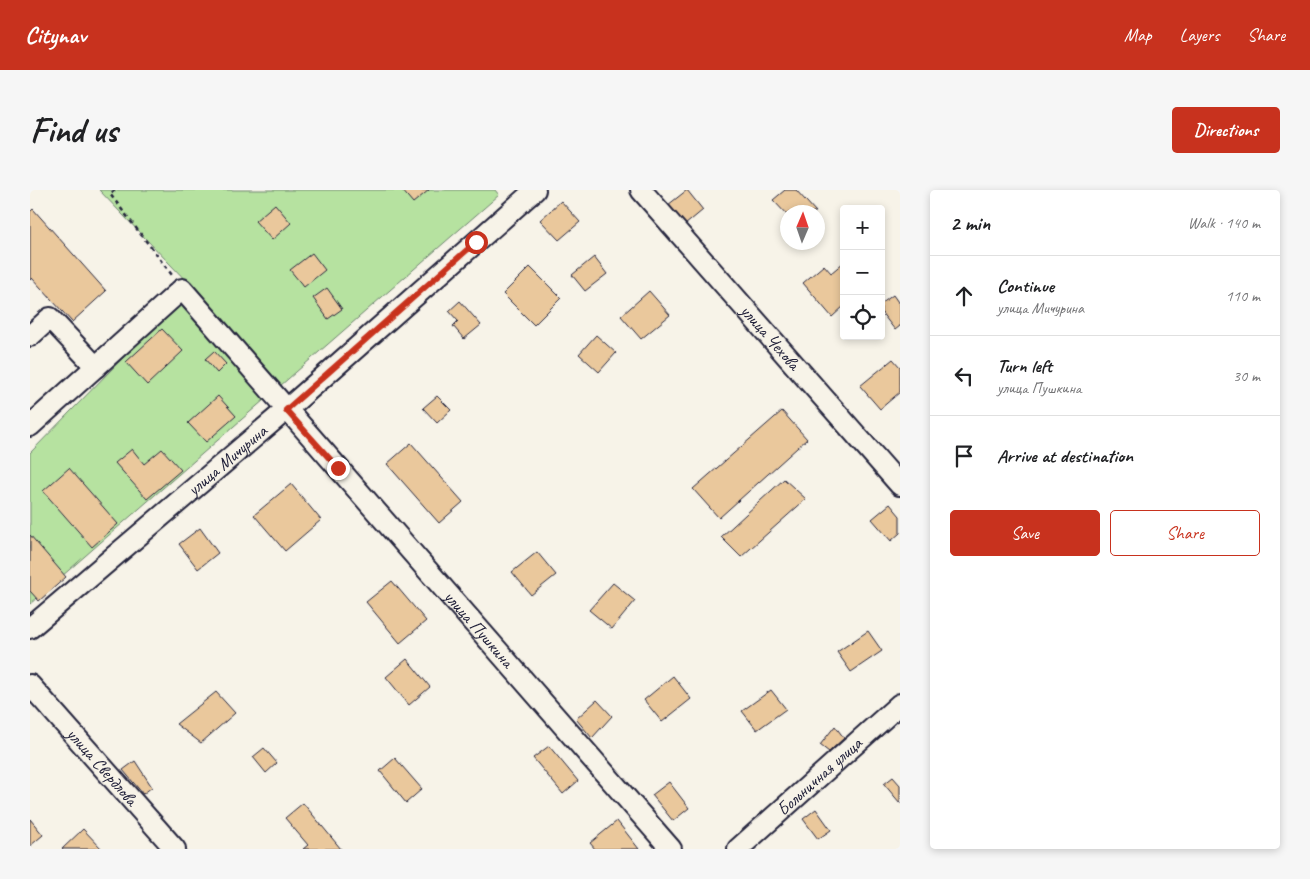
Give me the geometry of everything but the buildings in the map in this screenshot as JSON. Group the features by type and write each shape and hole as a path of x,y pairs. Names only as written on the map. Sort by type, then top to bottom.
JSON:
{"street":[{"name":"улица Чехова","path":"641,190 900,485"},
{"name":"улица Мичурина","path":"30,628 286,410 521,194"},
{"path":"30,426 182,289"},
{"name":"улица Пушкина","path":"182,289 671,849"},
{"path":"30,336 50,318 96,367"},
{"name":"улица Свердлова","path":"30,685 175,849"},
{"name":"Больничная улица","path":"738,849 900,704"}],"path":[{"path":"115,190 110,194 182,289"}],"green space":[{"path":"99,190 495,190 499,195 30,604 30,453 192,287"}],"route":[{"path":"338,468 286,410 476,242"}]}
